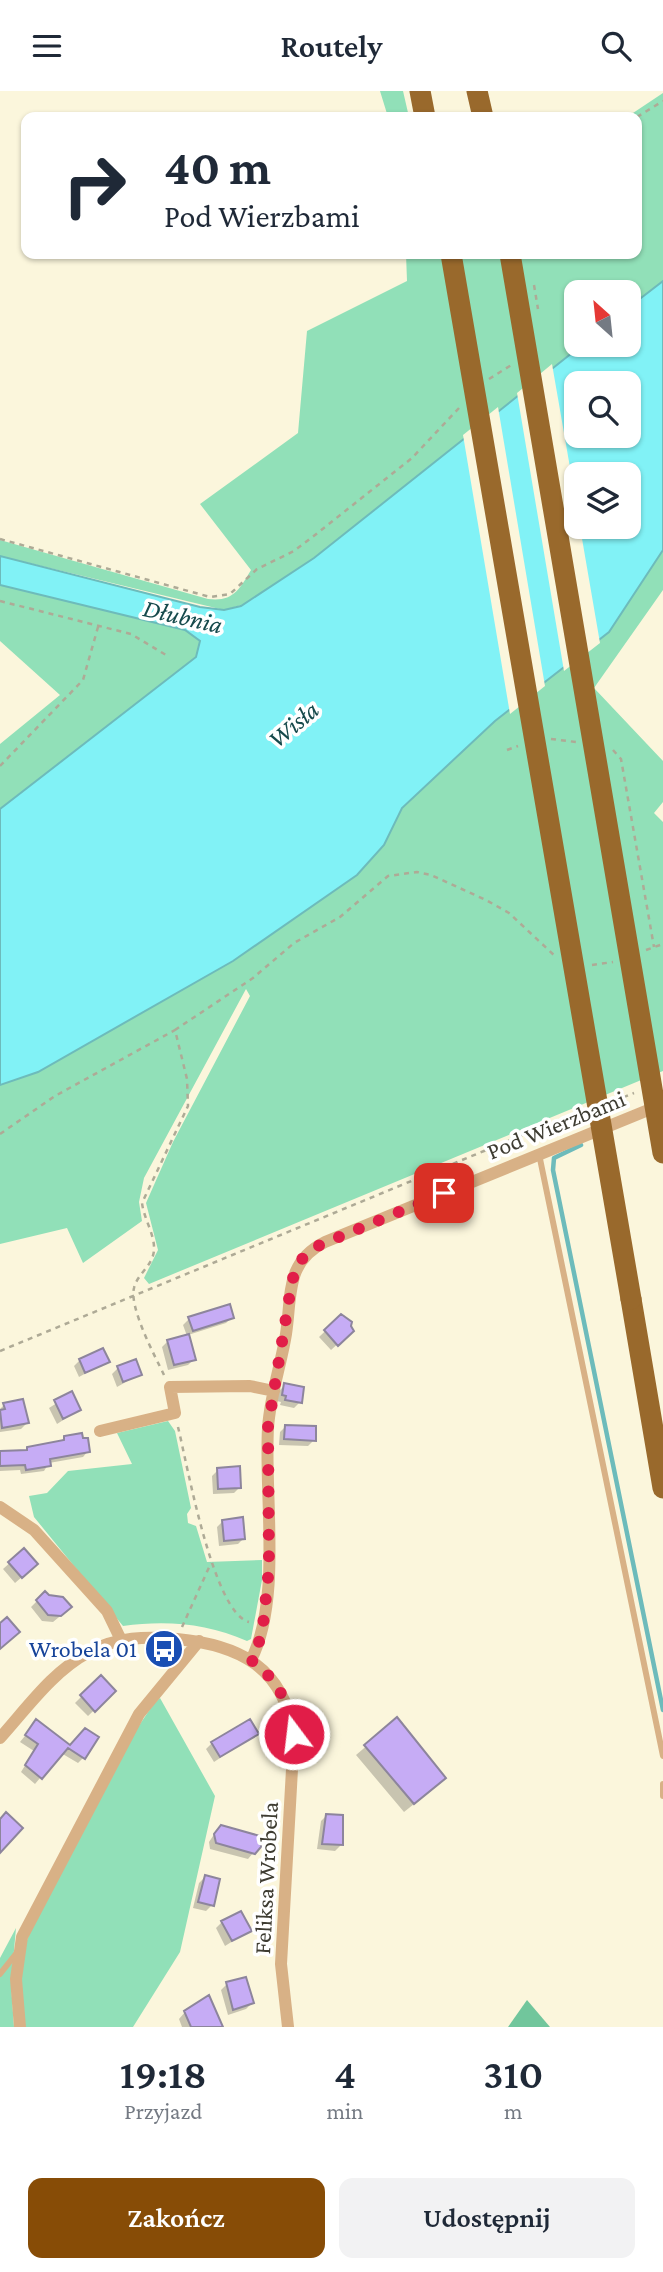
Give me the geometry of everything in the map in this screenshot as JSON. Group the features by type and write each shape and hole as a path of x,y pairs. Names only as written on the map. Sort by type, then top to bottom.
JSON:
{"highway":[{"path":"420,91 424,112"},
{"path":"477,91 482,112"},
{"path":"453,259 663,1488"},
{"path":"510,259 663,1153"}],"street":[{"name":"Pod Wierzbami","path":"251,1660 258,1647 263,1624 269,1568 268,1427 292,1281 298,1263 307,1253 325,1242 663,1104"},
{"path":"100,1431 174,1413 170,1387 250,1386 274,1391"},
{"path":"0,1507 34,1530 107,1611 121,1640"},
{"name":"Feliksa Wrobela","path":"0,1738 65,1667 97,1648 121,1640 148,1637 199,1641 226,1647 251,1660 279,1689 291,1718 294,1734 281,1964 288,2027"},
{"path":"20,2027 16,1979 19,1950 29,1922 139,1714 199,1641"}],"lane":[{"path":"539,1153 663,1756"},
{"path":"663,1784 663,1796"},
{"path":"0,1975 19,1950"}],"path":[{"path":"642,114 663,101"},
{"path":"0,538 210,597 222,597 238,588 257,569 293,551 315,535 412,458 446,421"},
{"path":"0,601 98,625 146,641 166,655"},
{"path":"0,766 83,680 98,625"},
{"path":"0,1133 55,1096 175,1030 253,978 294,943 340,917 388,876 417,872 430,875 486,900 509,913 549,953 565,962"},
{"path":"643,951 663,944"},
{"path":"589,966 622,959"},
{"path":"170,1387 132,1296 136,1282 152,1259 154,1249 144,1219 142,1203 188,1106 187,1079 175,1030"},
{"path":"602,1106 639,1091"},
{"path":"0,1351 542,1127 590,1111"},
{"path":"174,1413 211,1563 235,1614 242,1620 263,1624"},
{"path":"182,1627 211,1563"}],"green space":[{"path":"380,91 403,91 408,112 386,112"},
{"path":"663,93 663,281 641,298 641,280 564,280 564,357 567,357 314,558 245,604 224,610 0,556 0,540 208,599 224,599 234,593 251,570 200,504 298,433 307,331 407,281 406,259 642,259 642,112 634,112"},
{"path":"663,550 663,590 594,688 663,761 663,802 654,813 663,822 663,1071 149,1284 144,1278 158,1250 146,1203 173,1142 250,996 246,989 144,1178 139,1202 142,1221 83,1263 67,1228 0,1244 0,1085 38,1072 233,961 357,875 384,845 402,808 495,721 609,632"},
{"path":"0,585 185,630 200,641 196,657 0,809 0,744 60,695 0,641"},
{"path":"168,1421 175,1431 191,1508 187,1514 188,1523 196,1526 207,1562 262,1560 262,1580 251,1639 247,1641 217,1630 170,1623 123,1626 34,1517 29,1496 47,1493 68,1471 132,1464 117,1433"},
{"path":"160,1698 215,1796 180,1952 133,2027 25,2027 20,1971 23,1952 31,1932 64,1861 109,1777 148,1712"},
{"path":"16,1928 11,1984 14,2027 0,2027 0,1958"},
{"path":"527,2000 550,2027 508,2027"}],"water":[{"path":"663,281 663,550 609,632 495,721 402,808 384,845 357,875 233,961 38,1072 0,1085 0,809 196,657 200,641 185,630 0,585 0,556 200,607 224,610 241,606 314,558 567,357 641,357 641,298"}],"pier":[{"path":"552,364 564,433 564,448 567,448 569,462 564,462 564,539 582,539 600,643 564,671 517,393"},
{"path":"498,407 545,686 510,714 463,435"}],"building":[{"path":"230,1304 234,1318 193,1331 188,1317"},
{"path":"341,1314 352,1322 354,1331 338,1346 324,1330"},
{"path":"189,1334 196,1360 174,1365 167,1340"},
{"path":"103,1348 110,1362 85,1373 79,1359"},
{"path":"136,1359 142,1375 123,1382 117,1366"},
{"path":"284,1383 304,1387 302,1403 285,1400 286,1396 282,1395"},
{"path":"72,1391 81,1410 63,1419 54,1400"},
{"path":"23,1399 29,1423 2,1428 0,1410 5,1409 3,1403"},
{"path":"285,1425 316,1426 316,1441 284,1439"},
{"path":"82,1433 83,1438 88,1438 90,1452 50,1459 51,1466 26,1470 25,1465 0,1466 0,1451 27,1450 27,1447 64,1440 64,1436"},
{"path":"240,1466 241,1488 218,1489 217,1468"},
{"path":"243,1517 245,1539 224,1541 222,1520"},
{"path":"24,1548 38,1564 22,1578 8,1562"},
{"path":"45,1591 49,1595 63,1597 72,1607 61,1616 48,1615 36,1600"},
{"path":"7,1617 20,1632 0,1649 0,1623"},
{"path":"101,1675 116,1691 95,1712 80,1695"},
{"path":"397,1717 446,1778 414,1804 364,1745"},
{"path":"36,1719 70,1745 85,1728 99,1737 85,1759 68,1748 42,1779 25,1765 38,1744 25,1735"},
{"path":"250,1719 259,1734 220,1757 211,1742"},
{"path":"6,1812 23,1828 0,1853 0,1819"},
{"path":"326,1814 343,1815 343,1845 322,1844"},
{"path":"221,1825 260,1836 261,1847 255,1854 216,1843 214,1834"},
{"path":"205,1875 220,1879 214,1906 198,1902"},
{"path":"241,1911 252,1931 232,1941 221,1921"},
{"path":"246,1977 254,2003 233,2010 226,1982"},
{"path":"209,1995 223,2027 191,2027 184,2011"}],"waterway":[{"path":"581,1145 554,1158 553,1170 663,1710"}],"place":[{"name":"Wrobela 01","path":"164,1649"}],"route":[{"path":"294,1734 286,1702 279,1689 251,1660 262,1635 269,1568 268,1427 286,1334 292,1281 298,1263 313,1248 444,1193"}],"water label":[{"name":"Dłubnia","path":"183,616"},
{"name":"Wisła","path":"293,724"}]}
